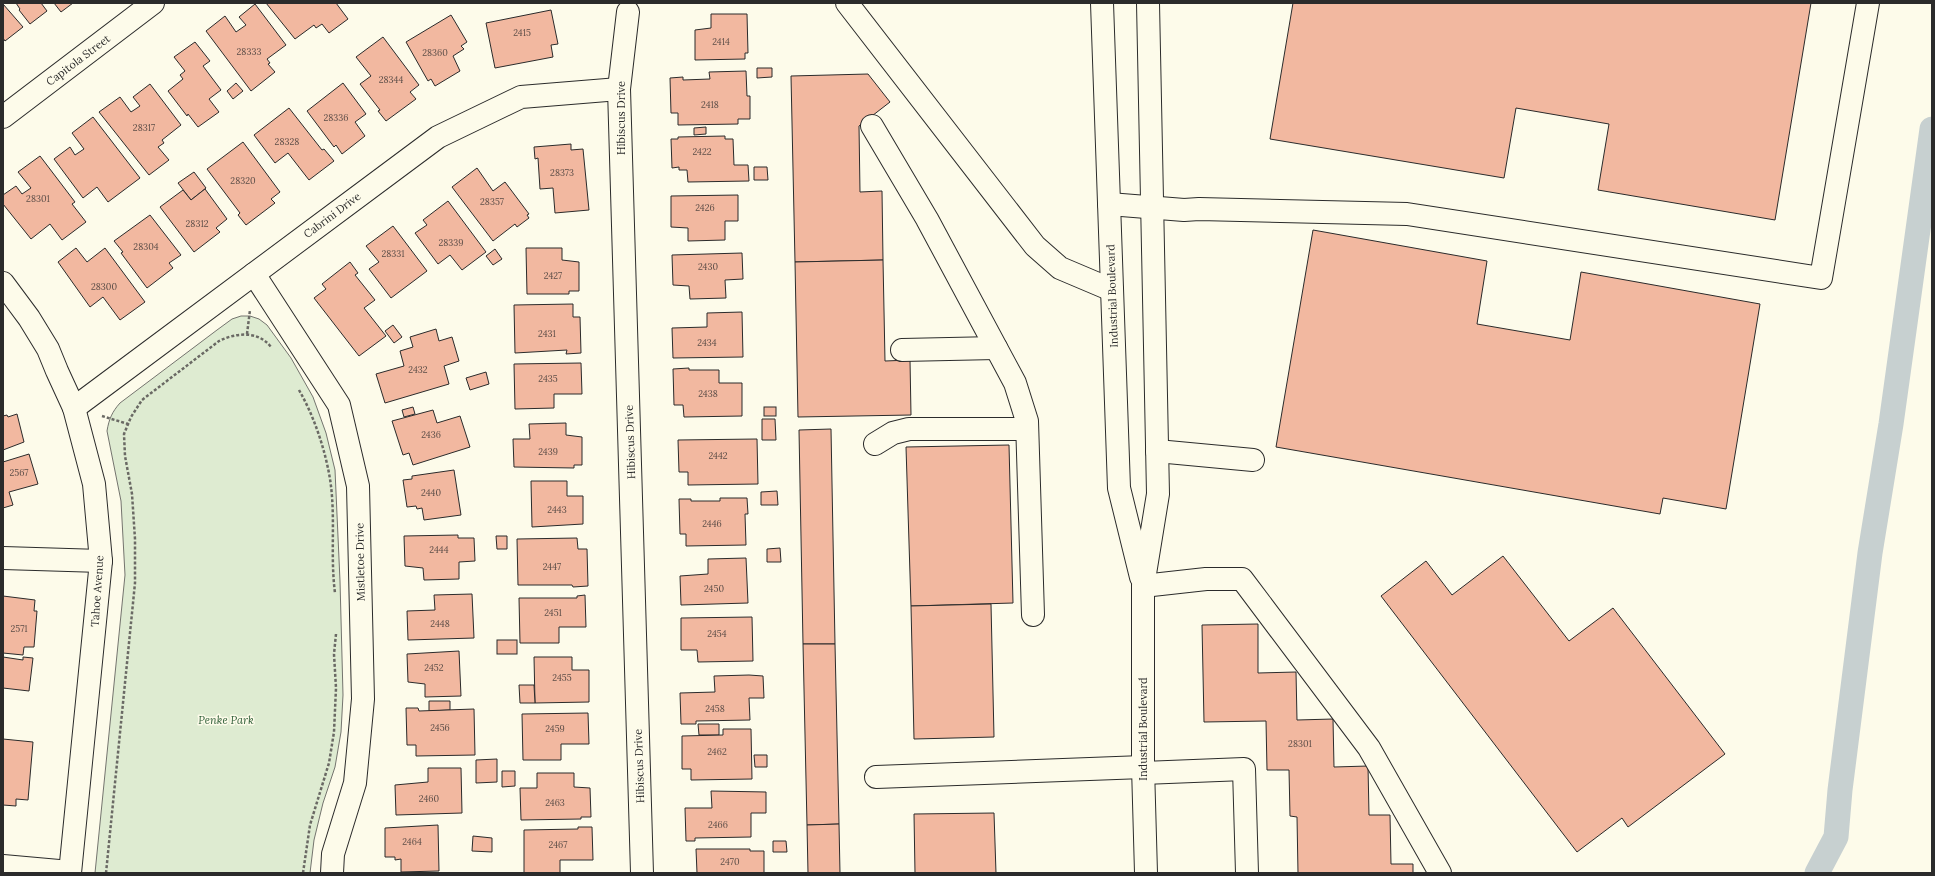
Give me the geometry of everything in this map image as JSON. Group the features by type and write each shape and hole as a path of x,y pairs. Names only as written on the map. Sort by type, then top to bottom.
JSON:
{"street":[{"name":"Capitola Street","path":"3,117 153,3"},
{"path":"847,3 1035,246 1060,268 1112,290"},
{"name":"Industrial Boulevard","path":"1102,3 1119,488 1143,586"},
{"name":"Industrial Boulevard","path":"1146,873 1143,770 1143,586 1158,494 1148,3"},
{"path":"1109,204 1184,210 1199,209 1407,214 1821,278 1868,3"},
{"name":"Hibiscus Drive","path":"628,12 619,89 642,873"},
{"name":"Cabrini Drive","path":"74,408 438,137 522,97 619,89"},
{"path":"872,126 927,219 1015,384 1027,421 1033,615"},
{"name":"Mistletoe Drive","path":"254,274 339,405 358,486 363,699 355,783 333,854 332,873"},
{"name":"Tahoe Avenue","path":"3,283 29,318 48,349 74,408 94,484 100,562 70,872"},
{"path":"902,350 996,348"},
{"path":"876,444 894,433 909,429 1027,429"},
{"path":"1157,451 1253,460"},
{"path":"3,558 100,562"},
{"path":"1143,586 1206,579 1242,579 1368,748 1440,873"},
{"path":"876,777 1244,769 1247,873"},
{"path":"3,866 70,872"}],"path":[{"path":"106,873 135,583 135,539 132,494 124,456 124,434 131,417 142,400 219,341 229,336 247,334 257,337 269,344 273,349"},
{"path":"296,384 306,403 321,444 330,480 332,572 336,596"},
{"path":"303,873 310,825 329,763 334,732 336,688 334,654 337,630"}],"green space":[{"name":"Penke Park","path":"241,316 250,316 259,319 267,325 291,358 313,397 326,433 335,470 343,695 341,732 335,767 323,803 314,840 310,873 95,873 125,575 121,501 107,431 109,423 111,416 120,403 232,319"}],"building":[{"path":"16,3 41,3 47,11 30,24 19,10 20,9"},
{"path":"54,3 73,3 61,12"},
{"path":"266,3 336,3 348,19 329,33 322,24 316,28 314,25 295,39"},
{"path":"1293,3 1811,3 1775,220 1598,190 1609,124 1516,108 1504,178 1270,139"},
{"path":"3,4 23,27 5,41 3,38"},
{"path":"255,4 286,45 267,59 270,63 268,64 275,72 251,91 206,31 225,16 236,32 246,25 239,17"},
{"path":"551,10 558,44 551,45 553,57 495,68 486,23"},
{"path":"711,14 747,14 748,53 745,53 745,59 695,60 695,30 711,28"},
{"path":"451,15 467,42 461,46 464,49 453,56 460,71 435,86 431,79 428,81 406,42"},
{"path":"383,37 419,85 410,92 416,99 386,121 378,111 380,110 360,84 371,76 356,57"},
{"path":"195,42 210,61 203,66 221,90 209,99 219,112 198,127 188,114 187,116 168,91 183,79 180,75 185,71 174,57"},
{"path":"757,68 772,68 772,77 757,78"},
{"path":"746,71 747,96 750,96 750,119 738,119 738,124 678,125 678,113 671,113 670,78 683,77 683,80 710,79 709,72"},
{"path":"868,74 890,102 859,126 860,192 882,191 883,260 795,262 791,76"},
{"path":"236,83 243,91 233,99 227,91"},
{"path":"343,83 366,114 355,122 365,136 342,154 336,145 334,147 307,111"},
{"path":"150,84 181,125 162,140 164,143 158,147 169,160 149,175 99,112 120,97 131,112 140,106 133,97"},
{"path":"289,108 322,150 324,149 334,161 309,180 288,153 275,163 254,135"},
{"path":"93,117 140,178 108,202 97,187 83,198 54,159 70,147 75,155 84,149 72,133"},
{"path":"706,127 706,134 694,135 694,128"},
{"path":"725,136 725,139 733,139 734,165 748,165 749,181 688,182 687,170 679,170 679,167 672,168 671,139 678,139 678,137"},
{"path":"243,142 280,192 271,199 275,203 246,225 238,215 240,213 207,169"},
{"path":"571,144 571,150 583,149 589,210 555,213 553,188 540,189 538,158 535,159 534,147"},
{"path":"40,156 75,202 72,204 86,222 62,240 50,224 31,239 3,204 3,195 16,186 22,194 31,188 18,172"},
{"path":"754,167 767,167 768,180 754,180"},
{"path":"477,168 493,191 505,182 529,214 527,215 529,218 517,227 515,224 493,241 452,187"},
{"path":"194,172 206,188 191,200 178,183"},
{"path":"205,189 227,219 216,228 220,232 194,252 160,207 183,190 191,200"},
{"path":"738,195 738,221 725,221 725,240 688,241 688,228 671,227 671,196"},
{"path":"448,201 486,252 462,270 450,255 438,264 415,233 427,225 423,220"},
{"path":"150,215 181,255 169,263 173,268 147,288 114,241"},
{"path":"393,226 427,271 391,298 369,269 379,262 366,246"},
{"path":"1313,230 1487,261 1477,324 1570,340 1581,272 1760,304 1726,509 1663,498 1660,514 1276,447"},
{"path":"76,248 87,262 105,248 145,302 120,320 103,297 90,307 58,262"},
{"path":"526,248 562,248 562,260 579,262 579,291 569,291 569,294 527,294"},
{"path":"495,249 502,259 493,265 486,256"},
{"path":"742,253 743,279 725,280 726,298 690,299 689,286 673,285 672,255"},
{"path":"883,260 885,361 910,360 911,415 798,417 795,262"},
{"path":"350,262 358,273 355,275 375,300 364,308 386,336 359,356 314,298 326,289 322,284"},
{"path":"573,304 573,317 580,317 581,353 566,354 567,350 515,353 514,305"},
{"path":"742,312 743,357 673,358 672,328 707,327 707,313"},
{"path":"393,325 402,337 394,343 385,331"},
{"path":"436,329 439,341 452,337 459,361 444,366 449,384 385,403 376,374 404,366 400,351 413,347 410,337"},
{"path":"581,363 582,394 554,394 554,408 515,409 514,364"},
{"path":"689,368 689,370 719,370 719,383 742,383 742,416 684,417 683,405 674,405 673,369"},
{"path":"486,372 489,384 470,390 466,378"},
{"path":"413,407 415,414 404,417 402,410"},
{"path":"764,407 776,407 776,416 764,416"},
{"path":"433,410 437,423 460,416 470,447 413,465 409,453 403,455 392,421"},
{"path":"17,414 24,442 3,450 3,416 7,415 8,417"},
{"path":"762,419 775,419 776,440 762,440"},
{"path":"566,423 566,435 582,437 582,465 574,465 574,468 514,467 513,439 530,439 529,424"},
{"path":"831,429 835,644 803,644 799,430"},
{"path":"757,439 758,484 688,485 688,472 679,472 678,440"},
{"path":"1009,445 1013,603 911,606 906,447"},
{"path":"29,454 38,484 9,492 13,505 3,508 3,462"},
{"path":"454,470 461,515 424,520 422,508 417,509 416,506 407,507 403,480 412,479 412,476"},
{"path":"531,481 567,481 567,496 583,496 583,524 532,527"},
{"path":"777,491 778,505 761,505 761,492"},
{"path":"720,498 747,498 748,514 745,514 746,545 686,546 686,534 680,534 679,499 691,499 691,501 720,501"},
{"path":"458,535 458,538 474,538 475,561 459,562 459,579 424,580 423,568 405,566 404,536"},
{"path":"496,536 507,536 507,549 497,549"},
{"path":"577,538 578,549 587,549 588,586 573,587 572,585 518,585 517,539"},
{"path":"780,548 781,562 767,562 767,549"},
{"path":"1503,556 1569,641 1613,608 1725,754 1628,827 1622,818 1577,852 1381,596 1426,561 1452,595"},
{"path":"746,558 748,603 681,605 680,576 708,574 708,559"},
{"path":"472,594 474,638 408,640 407,611 435,610 434,595"},
{"path":"585,595 586,627 559,627 559,643 520,643 519,598 577,598 577,596"},
{"path":"3,596 35,600 34,611 37,611 34,647 24,647 23,655 3,653"},
{"path":"991,604 994,737 914,739 911,606"},
{"path":"752,617 753,661 698,662 697,650 681,650 681,618"},
{"path":"1258,624 1258,673 1296,672 1297,720 1333,719 1334,767 1368,766 1369,815 1390,815 1391,864 1413,864 1413,873 1298,873 1297,817 1290,816 1289,770 1267,770 1266,721 1204,722 1202,625"},
{"path":"497,640 517,640 517,654 497,654"},
{"path":"803,644 835,644 839,824 807,825"},
{"path":"459,651 461,696 425,697 425,684 408,682 407,654"},
{"path":"3,657 23,660 23,657 33,658 29,691 3,688"},
{"path":"534,657 572,657 572,670 589,670 589,702 535,703"},
{"path":"714,676 763,676 764,698 749,698 750,720 696,721 696,724 681,724 680,693 715,692"},
{"path":"519,685 534,685 535,703 520,703"},
{"path":"429,701 450,701 450,710 429,711"},
{"path":"406,708 418,708 419,711 474,709 475,755 416,756 416,745 407,745"},
{"path":"588,713 589,744 561,744 561,760 523,760 522,714"},
{"path":"698,724 719,724 719,735 699,735"},
{"path":"723,729 751,729 752,779 691,780 691,769 682,769 682,736 723,735"},
{"path":"3,739 33,742 28,800 16,799 16,806 3,805"},
{"path":"754,755 767,755 767,767 755,767"},
{"path":"497,759 497,782 476,783 476,760"},
{"path":"428,768 461,768 462,813 396,815 395,785 428,782"},
{"path":"502,771 515,771 515,786 502,787"},
{"path":"537,773 574,773 574,787 590,788 591,817 581,817 581,819 521,820 520,788 537,788"},
{"path":"711,791 766,792 766,813 751,813 751,837 695,838 695,841 686,841 685,808 712,808"},
{"path":"994,813 996,873 915,873 914,814"},
{"path":"839,824 840,873 808,873 807,825"},
{"path":"438,825 439,871 401,872 401,859 395,860 395,857 385,857 385,828"},
{"path":"578,827 592,827 593,860 560,860 560,873 524,873 524,830 578,829"},
{"path":"473,836 492,838 492,852 472,851"},
{"path":"773,841 786,841 787,852 773,852"},
{"path":"696,849 750,849 750,851 764,851 764,873 697,873"}],"waterway":[{"path":"1817,873 1836,837 1840,790 1870,553 1891,424 1932,129"}]}
